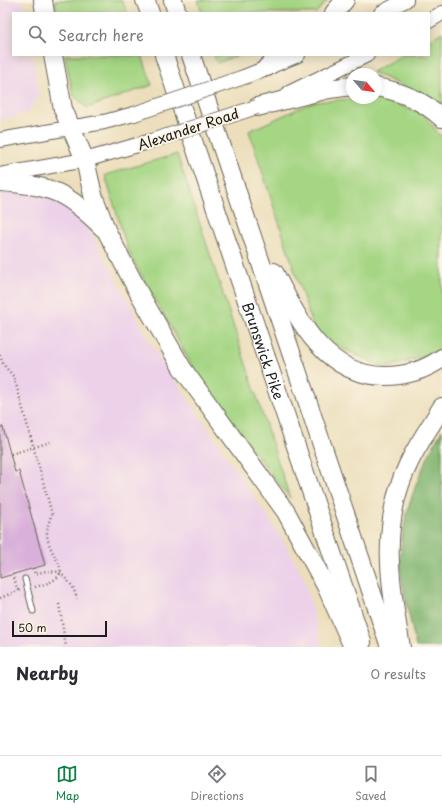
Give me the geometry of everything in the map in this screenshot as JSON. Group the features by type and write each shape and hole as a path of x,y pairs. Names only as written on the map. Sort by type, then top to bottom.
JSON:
{"highway":[{"path":"44,0 45,12"},
{"path":"145,0 150,12"},
{"path":"173,0 177,12"},
{"path":"184,0 187,12"},
{"path":"335,12 345,0"},
{"path":"53,56 63,109 85,160 93,195 107,232 138,293 185,374 289,518 327,588 353,647"},
{"name":"Brunswick Pike","path":"164,56 364,647"},
{"path":"267,68 283,56"},
{"name":"Brunswick Pike","path":"194,59 390,647"},
{"path":"257,107 329,89 346,87"},
{"path":"382,88 410,95 425,104 442,118"},
{"path":"0,182 39,186 61,193 80,206 107,232"},
{"path":"248,222 303,326 319,347 337,362 364,374 394,376 419,371 442,358"},
{"path":"402,647 393,599 389,566 392,512 407,466 442,407"}],"main road":[{"path":"383,12 406,0"},
{"path":"430,20 442,13"},
{"path":"0,140 104,122 134,114 244,77 296,56"},
{"name":"Alexander Road","path":"0,175 85,160 148,142 257,107 365,56"}],"lane":[{"path":"25,580 34,611"}],"path":[{"path":"0,355 3,364 14,377 52,514 48,524 47,536 50,547 57,557 60,572 73,587 77,599"},
{"path":"11,454 51,442"},
{"path":"33,568 35,574 46,571 60,572"},
{"path":"0,598 55,580 60,572"},
{"path":"59,604 66,647"}],"shaded area":[{"path":"0,0 23,0 25,12 12,12 12,56 33,56 39,94 28,113 0,120"},
{"path":"21,192 48,198 69,209 89,229 153,347 283,540 304,577 322,647 0,647 0,194"}],"green space":[{"path":"55,0 122,0 127,12 57,12"},
{"path":"198,0 328,0 317,12 202,12"},
{"path":"442,32 442,110 435,101 382,77 382,68 379,68 400,56 430,56 430,39"},
{"path":"65,56 142,56 152,85 87,108 73,95"},
{"path":"214,56 236,56 217,63"},
{"path":"346,99 346,104 382,104 382,99 423,114 442,138 442,343 436,353 385,368 333,344 314,330 249,131 313,102"},
{"path":"177,154 290,498 205,389 128,251 105,175"},
{"path":"442,430 442,647 416,647 401,572 402,535 411,498 425,463"}],"building":[{"path":"0,427 3,427 15,472 19,471 45,565 0,578"}]}
